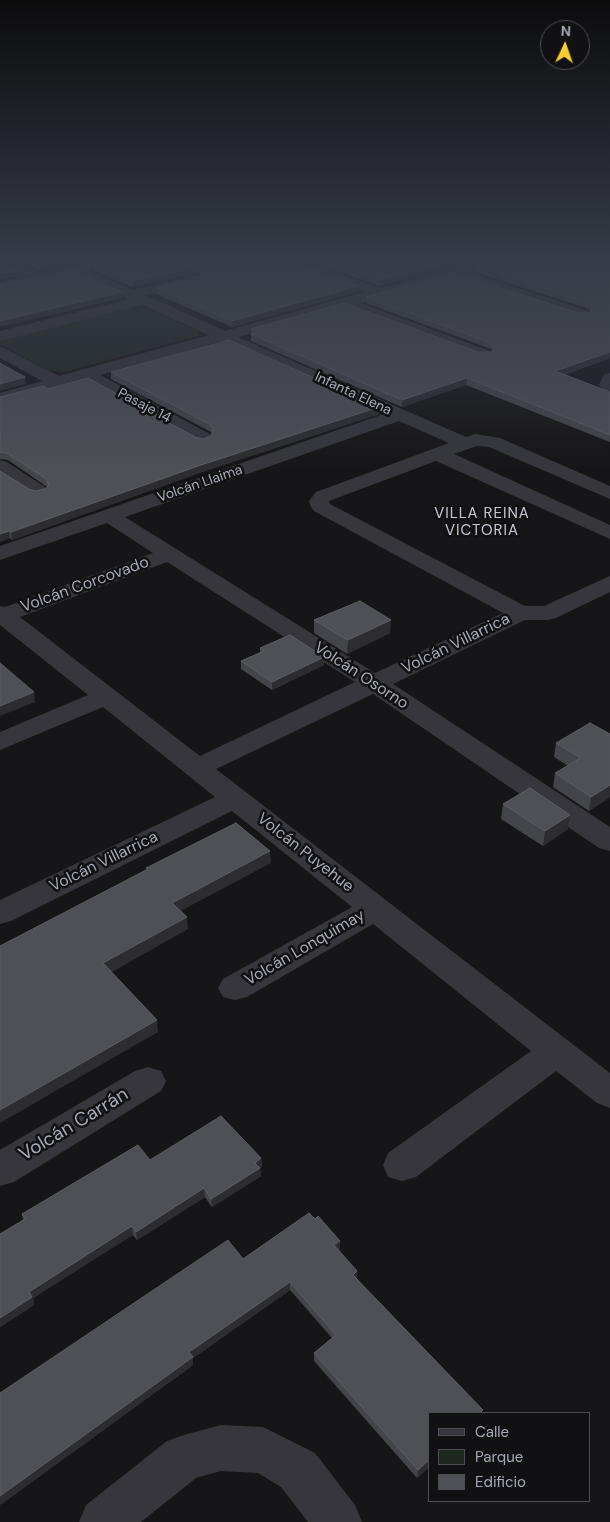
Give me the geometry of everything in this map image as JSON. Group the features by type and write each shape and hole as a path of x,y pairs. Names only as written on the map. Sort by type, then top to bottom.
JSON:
{"street":[{"path":"0,336 21,330"},
{"name":"Infanta Elena","path":"213,330 466,444"},
{"path":"0,398 247,330"},
{"path":"419,330 484,354"},
{"path":"0,351 57,382"},
{"name":"Pasaje 14","path":"85,374 203,438"},
{"path":"610,378 608,385 610,386"},
{"name":"Volcán Llaima","path":"0,552 399,415"},
{"path":"521,613 321,507 319,501 323,496 475,440 493,442 610,493"},
{"path":"437,454 610,533"},
{"path":"0,466 38,491"},
{"name":"Volcán Osorno","path":"108,515 374,683 610,841"},
{"name":"Volcán Corcovado","path":"1,615 169,554"},
{"name":"Volcán Villarrica","path":"196,768 521,613 548,614 610,583"},
{"name":"Volcán Puyehue","path":"1,615 610,1093"},
{"path":"0,742 106,697"},
{"name":"Volcán Villarrica","path":"0,913 235,798"},
{"name":"Volcán Lonquimay","path":"234,988 374,908"},
{"path":"402,1165 556,1052"},
{"name":"Volcán Carrán","path":"0,1170 148,1081"},
{"path":"103,1522 184,1458 221,1448 263,1450 298,1470 338,1522"}],"green space":[{"path":"38,330 199,331 198,336 64,372 50,371 0,345 1,339"}],"building":[{"path":"253,330 418,330 478,352 491,352 494,349 491,343 456,330 610,330 610,352 555,371 610,392 610,435 467,378 402,400 251,334 258,332"},
{"path":"229,340 379,407 201,465 11,532 0,534 0,471 29,489 36,491 45,489 49,485 46,479 7,453 0,452 0,397 43,386 48,389 88,378 195,437 203,439 211,436 213,430 211,425 111,372"},
{"path":"0,363 25,377 0,384"},
{"path":"360,601 391,620 348,640 314,620"},
{"path":"290,635 324,657 272,682 241,661 264,651 260,648"},
{"path":"0,663 34,692 0,706"},
{"path":"590,723 610,734 610,785 591,797 555,773 581,758 556,743"},
{"path":"530,788 570,815 545,831 503,804"},
{"path":"236,823 270,851 172,903 187,917 103,963 157,1020 0,1110 0,946 148,869 146,868"},
{"path":"221,1116 261,1158 255,1163 260,1168 211,1199 204,1188 136,1232 132,1226 29,1292 32,1297 0,1318 0,1234 25,1219 22,1214 138,1145 150,1160"},
{"path":"309,1213 315,1219 318,1216 340,1241 334,1245 357,1271 353,1275 483,1410 481,1412 428,1412 428,1461 418,1470 314,1353 336,1335 290,1282 189,1352 193,1357 0,1496 0,1393 228,1240 243,1259"}],"district":[{"name":"VILLA REINA VICTORIA","path":"482,522"}]}
